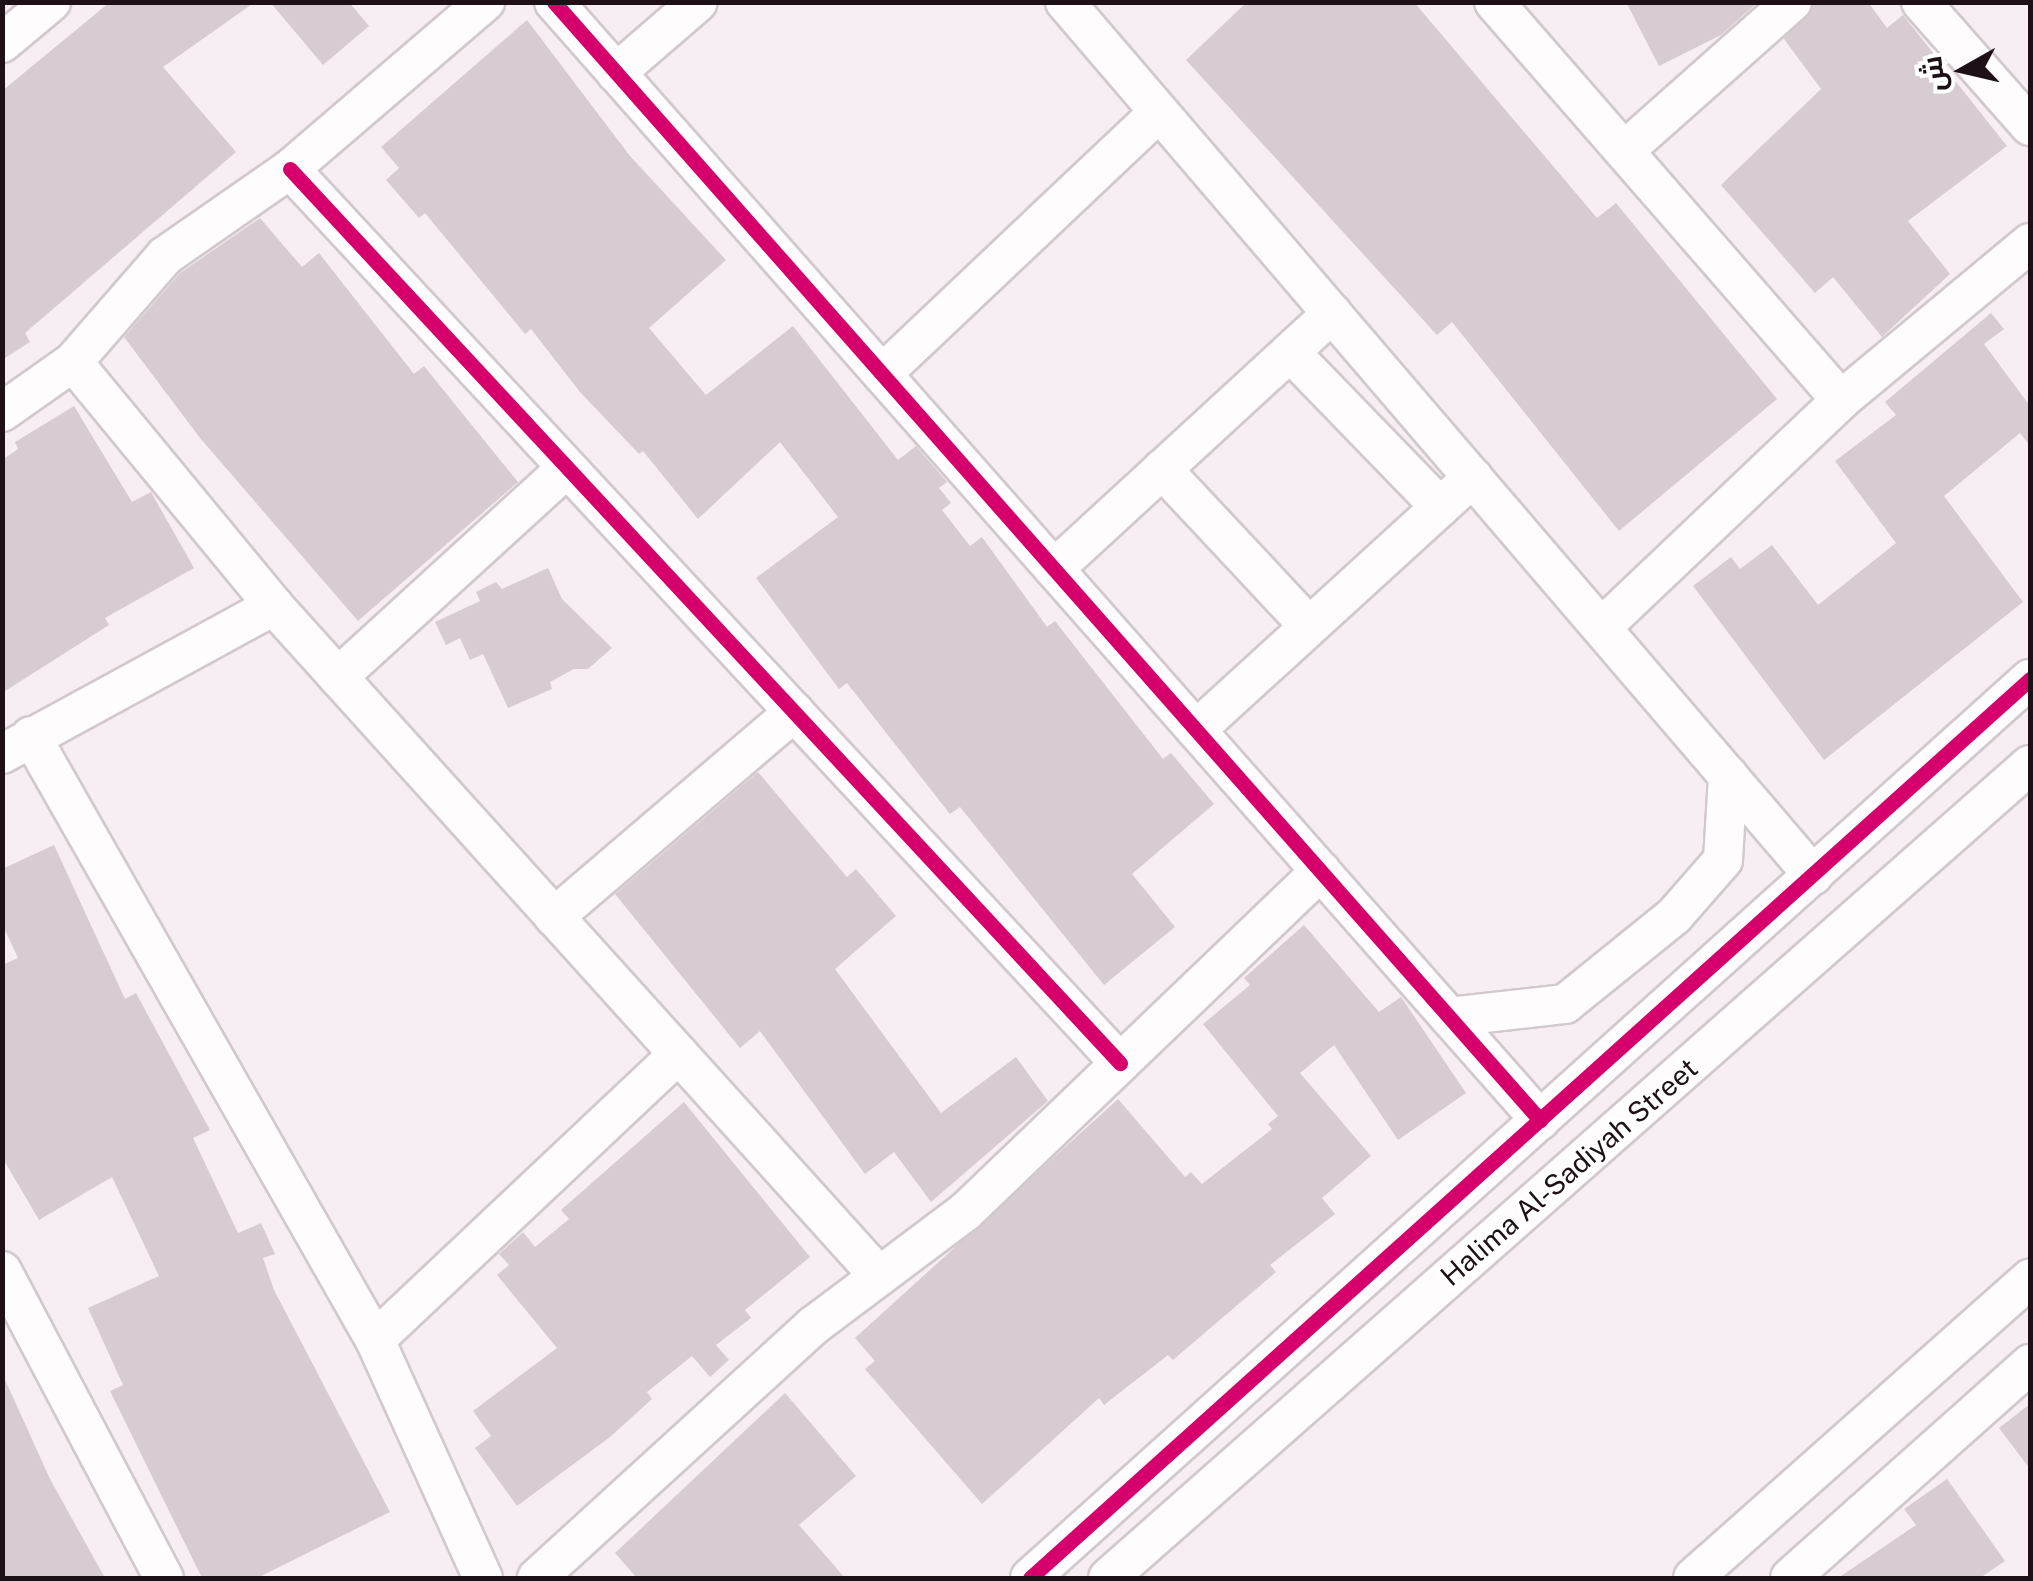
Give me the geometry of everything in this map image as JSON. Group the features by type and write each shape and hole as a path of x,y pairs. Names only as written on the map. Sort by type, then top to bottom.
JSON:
{"street":[{"path":"2,43 51,2"},
{"path":"2,412 73,362 165,256 290,169 486,2"},
{"path":"554,2 1540,1120"},
{"path":"616,72 698,2"},
{"path":"1065,2 1812,875"},
{"path":"1494,2 1841,400"},
{"path":"1624,151 1792,2"},
{"path":"1921,2 2030,126"},
{"path":"882,374 1159,112"},
{"path":"290,169 1120,1063"},
{"path":"1602,627 1841,400 2030,244"},
{"path":"1054,569 1332,313"},
{"path":"1290,352 1440,507"},
{"path":"73,362 274,606 878,1276"},
{"path":"338,677 567,468"},
{"path":"1162,470 1309,626"},
{"path":"1196,730 1473,477"},
{"path":"274,606 16,745 375,1340 484,1578"},
{"path":"1030,1578 2030,679"},
{"path":"554,917 794,712"},
{"name":"Halima Al-Sadiyah Street","path":"1108,1578 2030,765"},
{"path":"1449,1017 1565,1004 1674,916 1723,860 1728,775"},
{"path":"537,1578 813,1326 964,1212 1321,872"},
{"path":"375,1340 678,1054"},
{"path":"2,1272 164,1578"},
{"path":"1693,1578 2030,1279"},
{"path":"1790,1578 2030,1364"}],"building":[{"path":"110,2 255,2 163,67 236,152 25,333 30,342 2,360 2,91"},
{"path":"270,2 349,2 369,26 323,65"},
{"path":"1247,2 1414,2 1597,218 1616,203 1777,399 1619,531 1452,322 1437,335 1186,60"},
{"path":"1626,2 1758,2 1721,35 1659,66"},
{"path":"1814,2 1868,2 1887,28 1903,15 2007,146 1908,221 1950,274 1882,337 1833,277 1815,293 1721,185 1821,89 1784,39"},
{"path":"527,20 630,156 726,260 649,328 706,395 793,326 898,460 916,446 947,482 939,488 951,503 942,510 970,546 982,537 1047,627 1055,621 1163,759 1171,753 1214,804 1132,874 1175,927 1104,985 960,807 950,814 847,683 839,689 756,578 838,517 780,442 698,519 643,451 639,454 580,392 531,329 525,334 425,213 419,218 386,180 399,168 381,147"},
{"path":"260,218 302,267 319,253 414,374 424,366 518,482 358,621 200,438 124,337 180,273"},
{"path":"1991,313 2004,329 1984,344 2030,406 2030,446 2020,433 1944,496 2023,602 1824,760 1693,586 1731,557 1740,569 1772,545 1818,605 1896,543 1835,461 1896,415 1885,402"},
{"path":"74,406 132,502 151,492 194,568 105,618 109,625 2,693 2,460 18,449 15,442"},
{"path":"548,568 562,599 612,648 588,669 574,669 550,682 552,689 508,708 483,654 470,660 460,638 446,645 435,622 480,601 476,592 496,582 502,589"},
{"path":"758,772 847,877 856,869 896,916 835,969 941,1113 1016,1057 1048,1101 931,1202 894,1152 865,1174 760,1031 740,1048 615,894"},
{"path":"54,845 125,999 136,993 210,1130 193,1138 238,1233 261,1223 275,1254 263,1258 274,1290 390,1512 257,1578 202,1578 110,1391 123,1385 88,1308 159,1276 112,1177 39,1220 2,1157 2,965 18,958 2,924 2,869"},
{"path":"1304,925 1379,1012 1401,997 1466,1093 1398,1140 1334,1045 1300,1073 1371,1156 1322,1198 1335,1214 1270,1265 1276,1272 1173,1360 1168,1355 1104,1405 1099,1398 982,1504 865,1369 875,1361 855,1338 1118,1099 1185,1177 1191,1172 1202,1184 1272,1129 1268,1124 1278,1116 1203,1024 1250,985 1244,978"},
{"path":"684,1102 810,1257 745,1310 751,1318 716,1345 729,1360 710,1377 692,1356 647,1392 652,1399 610,1437 517,1506 475,1448 491,1436 473,1411 557,1348 497,1275 509,1265 499,1254 523,1232 535,1247 569,1219 561,1210"},
{"path":"2,1373 50,1479 105,1578 2,1578"},
{"path":"785,1393 856,1476 799,1525 845,1578 637,1578 615,1553"},
{"path":"2030,1404 2030,1469 1999,1428"},
{"path":"1947,1479 2005,1561 1980,1578 1838,1578 1916,1525 1904,1509"}],"cycle path":[{"path":"554,2 1540,1120"},
{"path":"290,169 1120,1063"},
{"path":"1030,1578 2030,679"}]}
